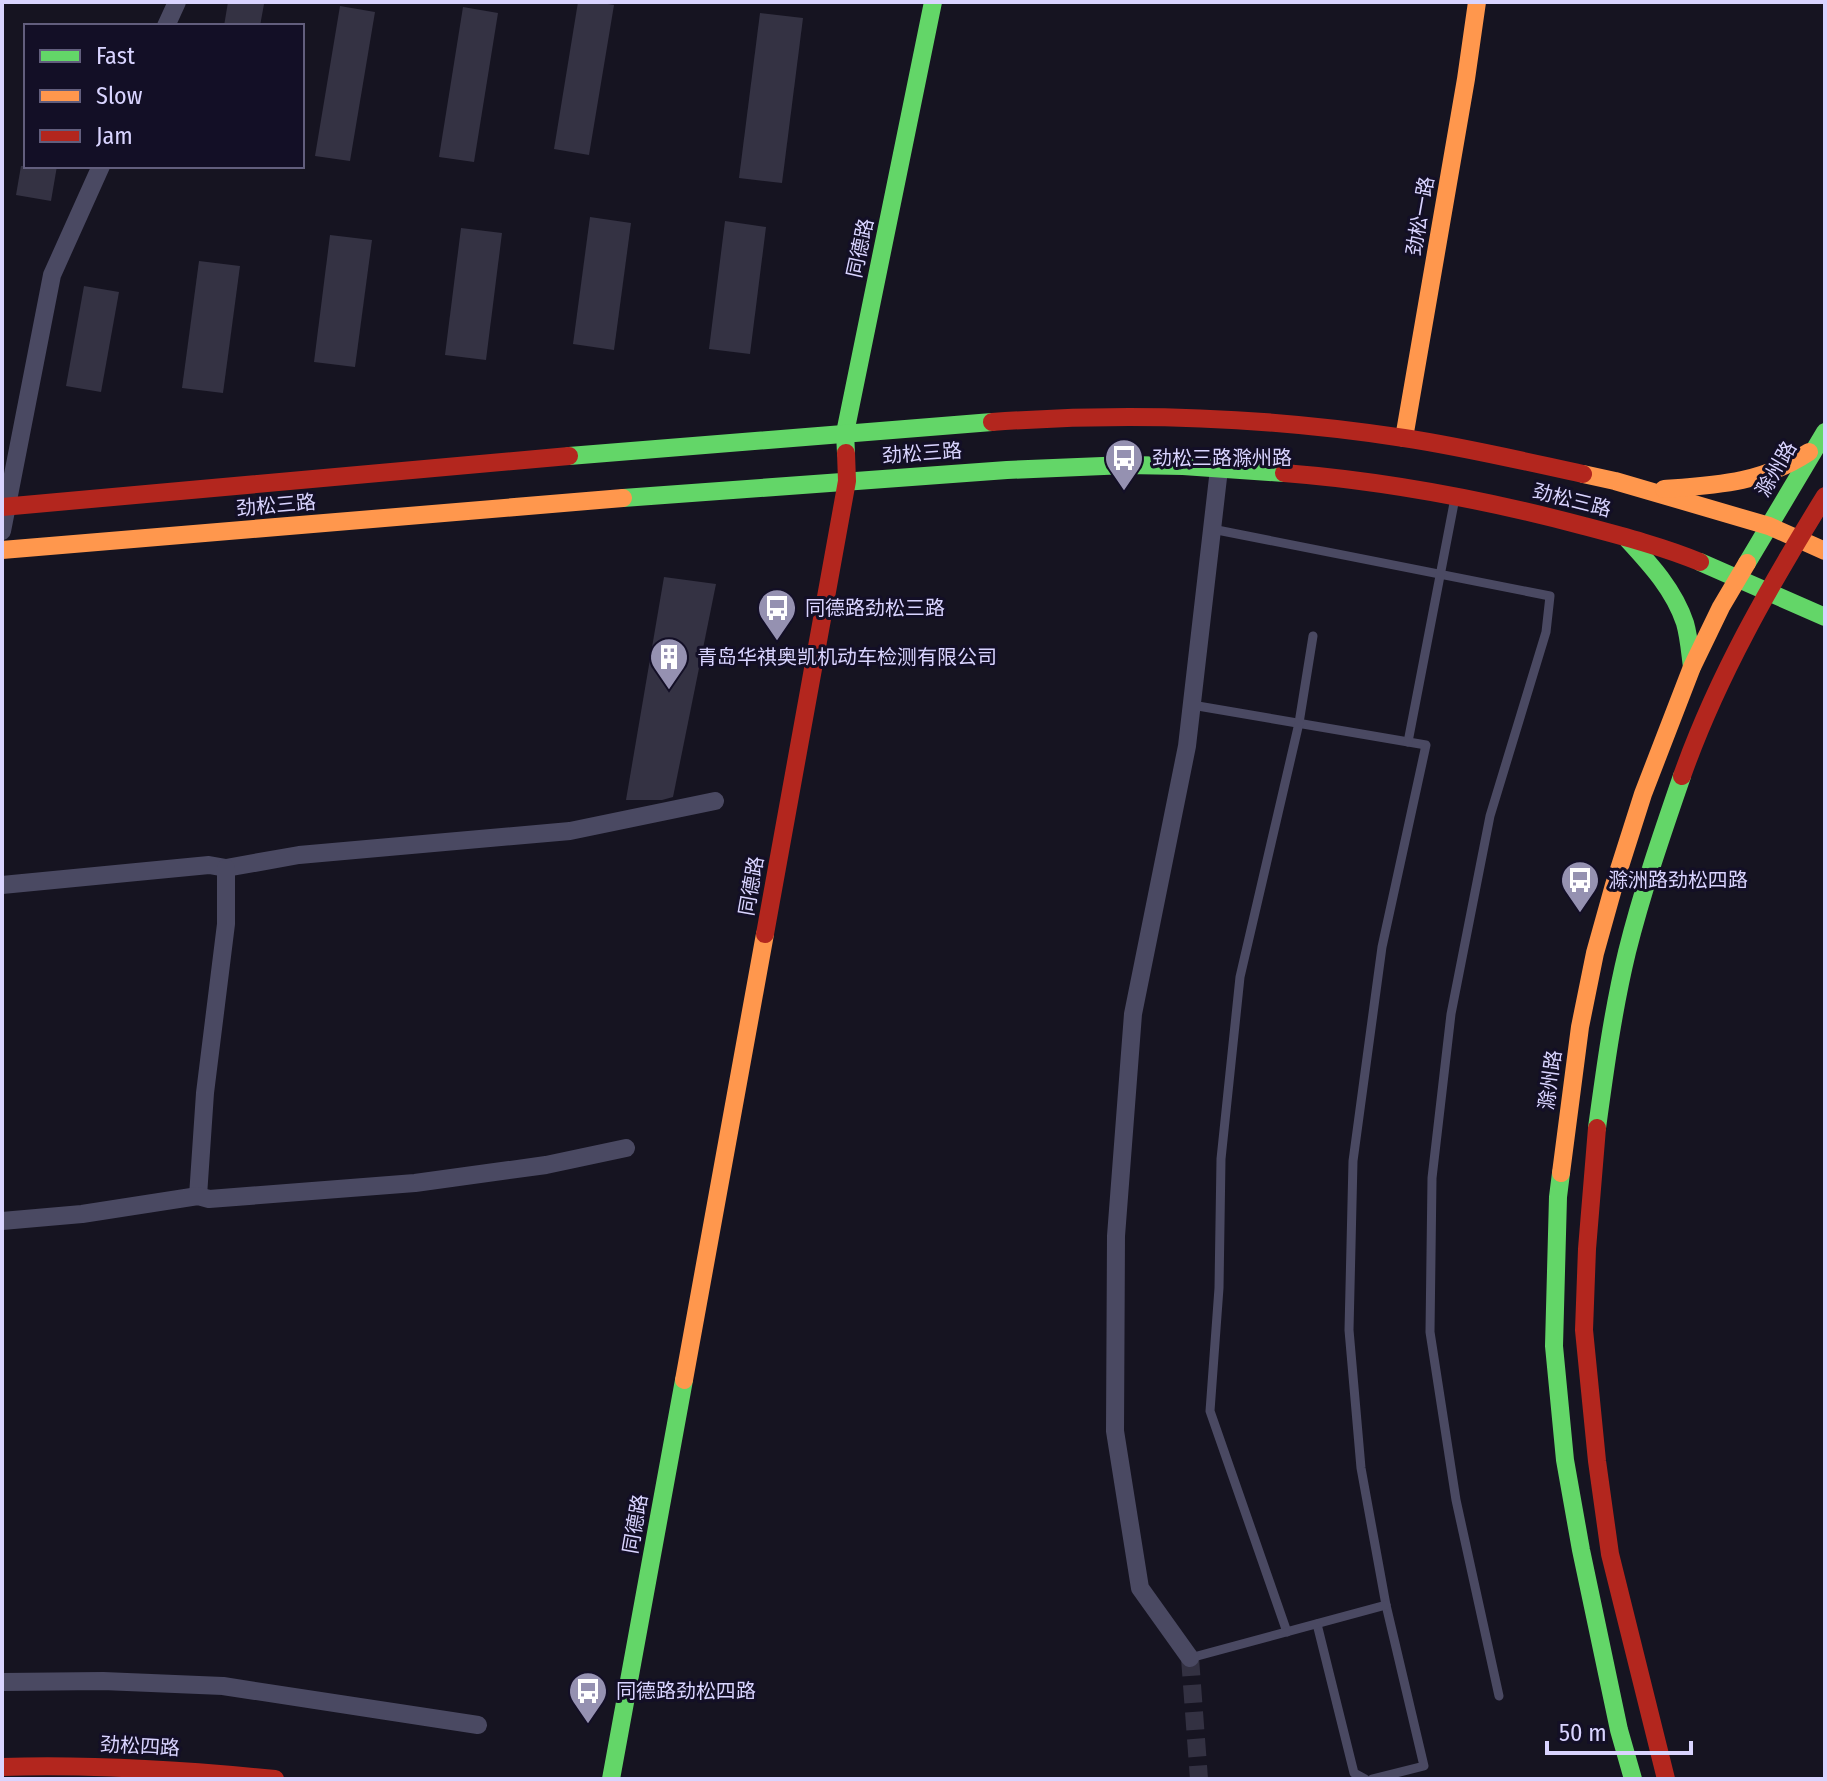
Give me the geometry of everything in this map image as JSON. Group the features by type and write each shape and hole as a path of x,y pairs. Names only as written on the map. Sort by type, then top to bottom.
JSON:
{"main road":[{"name":"同德路","path":"611,1779 847,481 845,433 933,2"},
{"name":"劲松一路","path":"1404,438 1477,2"},
{"name":"劲松三路","path":"4,506 1005,421 1125,416 1195,417 1404,438 1493,454 1615,481 1769,526 1825,551"},
{"name":"滁州路","path":"1633,1779 1619,1730 1565,1460 1553,1331 1558,1197 1568,1110 1595,953 1643,794 1692,667 1721,607 1825,432"},
{"path":"1648,491 1737,483 1785,467 1813,449"},
{"name":"劲松三路","path":"2,550 604,499 1007,470 1127,465 1320,476 1455,496 1626,537 1738,577 1825,617"},
{"path":"1666,1779 1608,1544 1597,1467 1584,1330 1596,1113 1608,1035 1625,957 1672,802 1710,704 1752,618 1825,496"},
{"path":"1626,537 1660,575 1678,605 1692,667"},
{"name":"劲松四路","path":"2,1767 166,1768 275,1779"}],"street":[{"path":"167,24 177,2"},
{"path":"2,531 4,506 52,275 100,168"},
{"path":"1190,1658 1140,1588 1115,1431 1116,1236 1133,1014 1187,746 1219,469"},
{"path":"2,885 209,865 226,868 299,855 570,831 715,801"},
{"path":"198,1196 205,1093 226,924 226,868"},
{"path":"2,1221 82,1214 198,1196 209,1199 415,1183 546,1165 626,1148"},
{"path":"2,1682 103,1681 223,1686 478,1725"}],"lane":[{"path":"1408,742 1455,496"},
{"path":"1212,529 1550,596 1546,632 1490,816 1451,1014 1432,1178 1430,1332 1456,1500 1499,1696"},
{"path":"1287,1632 1210,1411 1219,1288 1221,1159 1240,977 1299,723 1313,636"},
{"path":"1192,705 1426,745 1382,947 1353,1161 1349,1330 1361,1468 1386,1605 1424,1766 1372,1779"},
{"path":"1190,1658 1386,1605"},
{"path":"1317,1624 1354,1773 1365,1779"}],"building":[{"path":"228,2 264,4 260,24 224,24"},
{"path":"578,2 614,5 589,155 554,149"},
{"path":"340,6 375,12 350,161 315,156"},
{"path":"463,7 498,13 474,162 439,157"},
{"path":"760,13 803,18 782,183 739,178"},
{"path":"21,166 57,168 51,201 16,195"},
{"path":"590,217 631,223 614,350 573,344"},
{"path":"725,221 766,227 750,354 709,349"},
{"path":"461,228 502,233 486,360 445,355"},
{"path":"330,235 372,240 355,367 314,362"},
{"path":"199,261 240,266 223,393 182,388"},
{"path":"84,286 119,292 101,392 66,386"},
{"name":"青岛华祺奥凯机动车检测有限公司","path":"664,577 716,584 673,797 626,800"}],"tunnel":[{"path":"1190,1658 1199,1779"}],"traffic: fast":[{"path":"846,453 845,433 933,2"},
{"path":"569,456 992,422"},
{"path":"1747,563 1825,432"},
{"path":"623,498 1007,470 1127,465 1284,473"},
{"path":"1628,540 1675,600 1686,628 1692,667"},
{"path":"1700,562 1825,617"},
{"path":"1597,1128 1613,1018 1627,952 1682,776"},
{"path":"1561,1173 1554,1346 1565,1460 1619,1730 1633,1779"},
{"path":"611,1779 684,1380"}],"traffic: slow":[{"path":"1404,438 1477,2"},
{"path":"1664,489 1739,481 1774,470 1809,452"},
{"path":"1583,474 1769,526 1825,551"},
{"path":"2,550 623,498"},
{"path":"1561,1173 1580,1027 1595,953 1614,885 1643,794 1692,667 1721,607 1747,563"},
{"path":"684,1380 765,934"}],"traffic: jam":[{"path":"992,422 1147,417 1302,425 1426,442 1583,474"},
{"path":"765,934 847,481 846,453"},
{"path":"2,507 569,456"},
{"path":"1284,473 1398,486 1510,508 1628,538 1700,562"},
{"path":"1682,776 1728,667 1784,563 1825,496"},
{"path":"1597,1128 1584,1330 1597,1461 1610,1554 1666,1779"},
{"path":"2,1767 138,1768 275,1779"}],"place":[{"name":"劲松三路滁州路","path":"1124,492"},
{"name":"同德路劲松三路","path":"777,642"},
{"name":"青岛华祺奥凯机动车检测有限公司","path":"669,691"},
{"name":"滁洲路劲松四路","path":"1580,914"},
{"name":"同德路劲松四路","path":"588,1725"}]}
